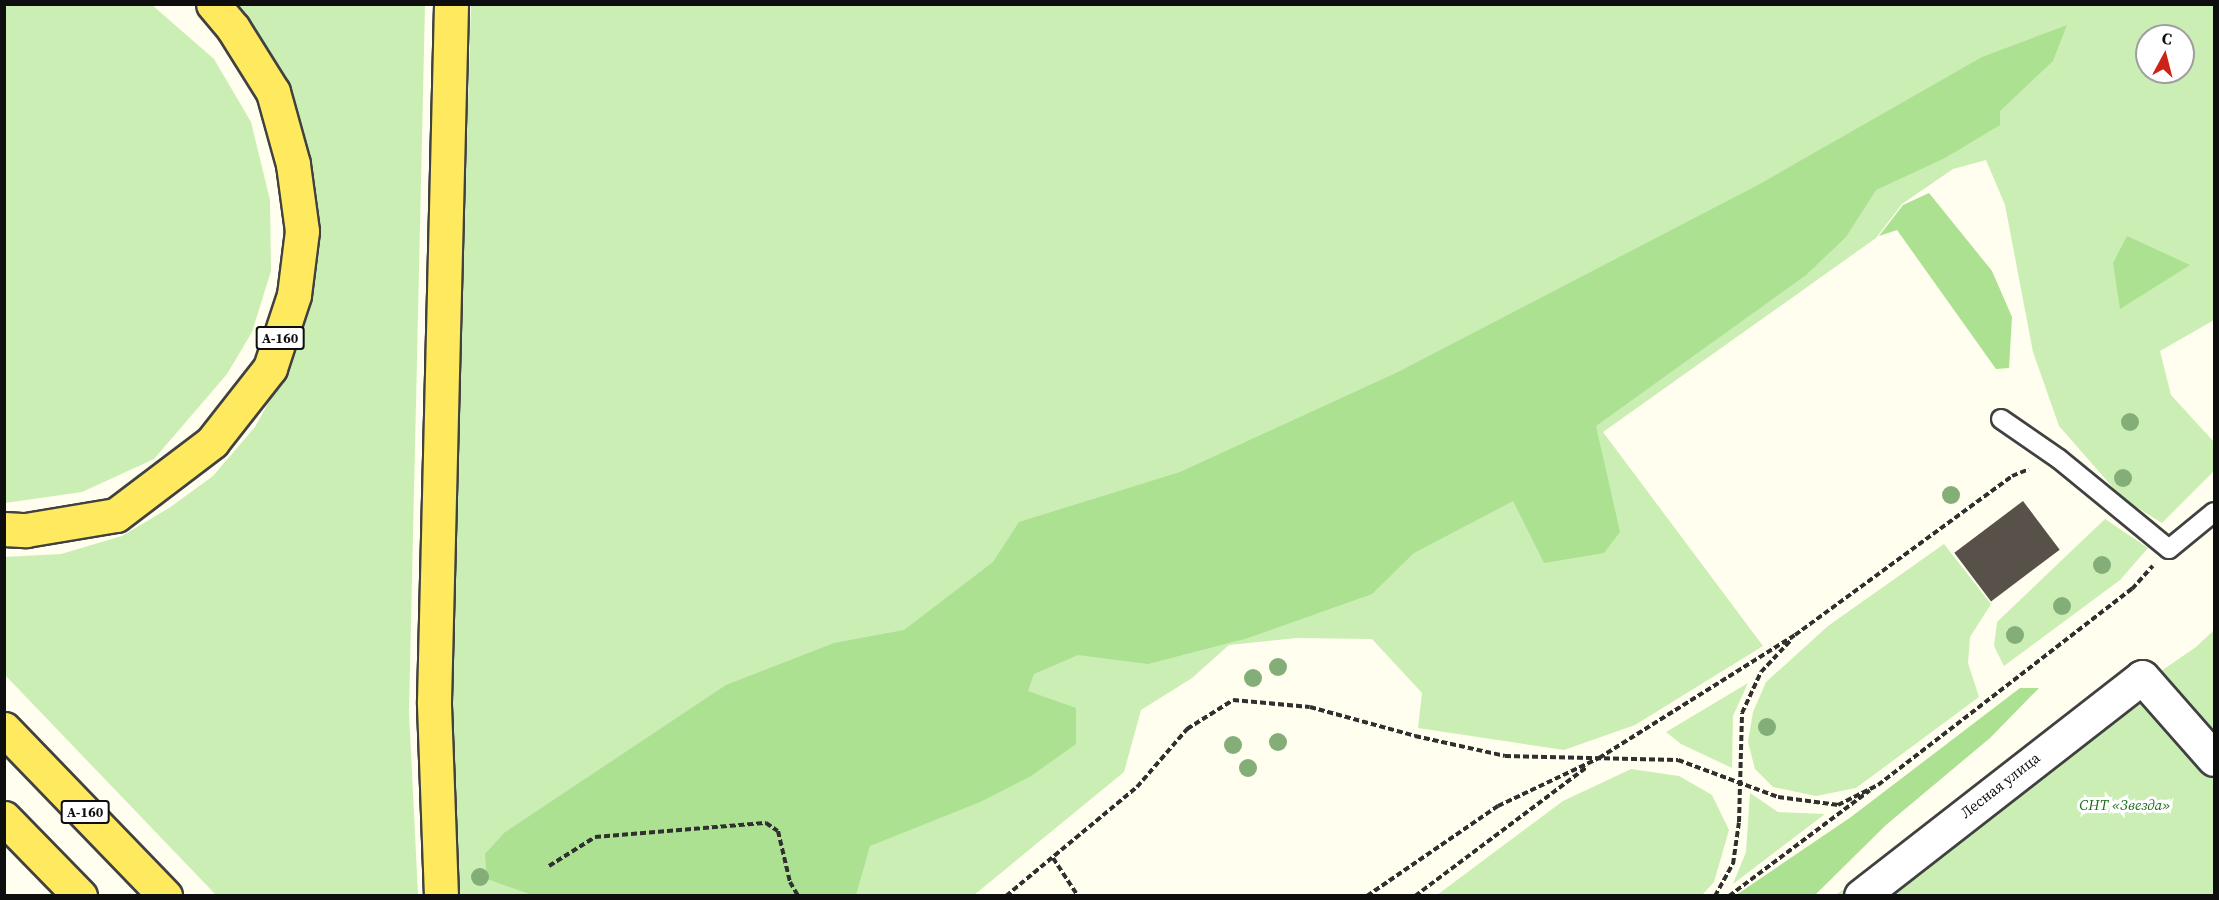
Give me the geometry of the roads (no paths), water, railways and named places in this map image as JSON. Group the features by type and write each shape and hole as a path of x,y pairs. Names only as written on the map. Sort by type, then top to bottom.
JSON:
{"main road":[{"name":"А-160","path":"4,529 26,530 116,515 212,442 270,368 294,295 301,242 293,164 273,92 233,28 213,4"},
{"path":"441,896 435,701 451,4"},
{"name":"А-160","path":"4,729 165,896"},
{"path":"4,818 80,896"}],"street":[{"name":"Лесная улица","path":"1861,896 2142,677 2214,759"}],"lane":[{"path":"2001,419 2068,467 2169,549 2214,512"}],"park label":[{"name":"СНТ «Звезда»","path":"2125,805"}]}
